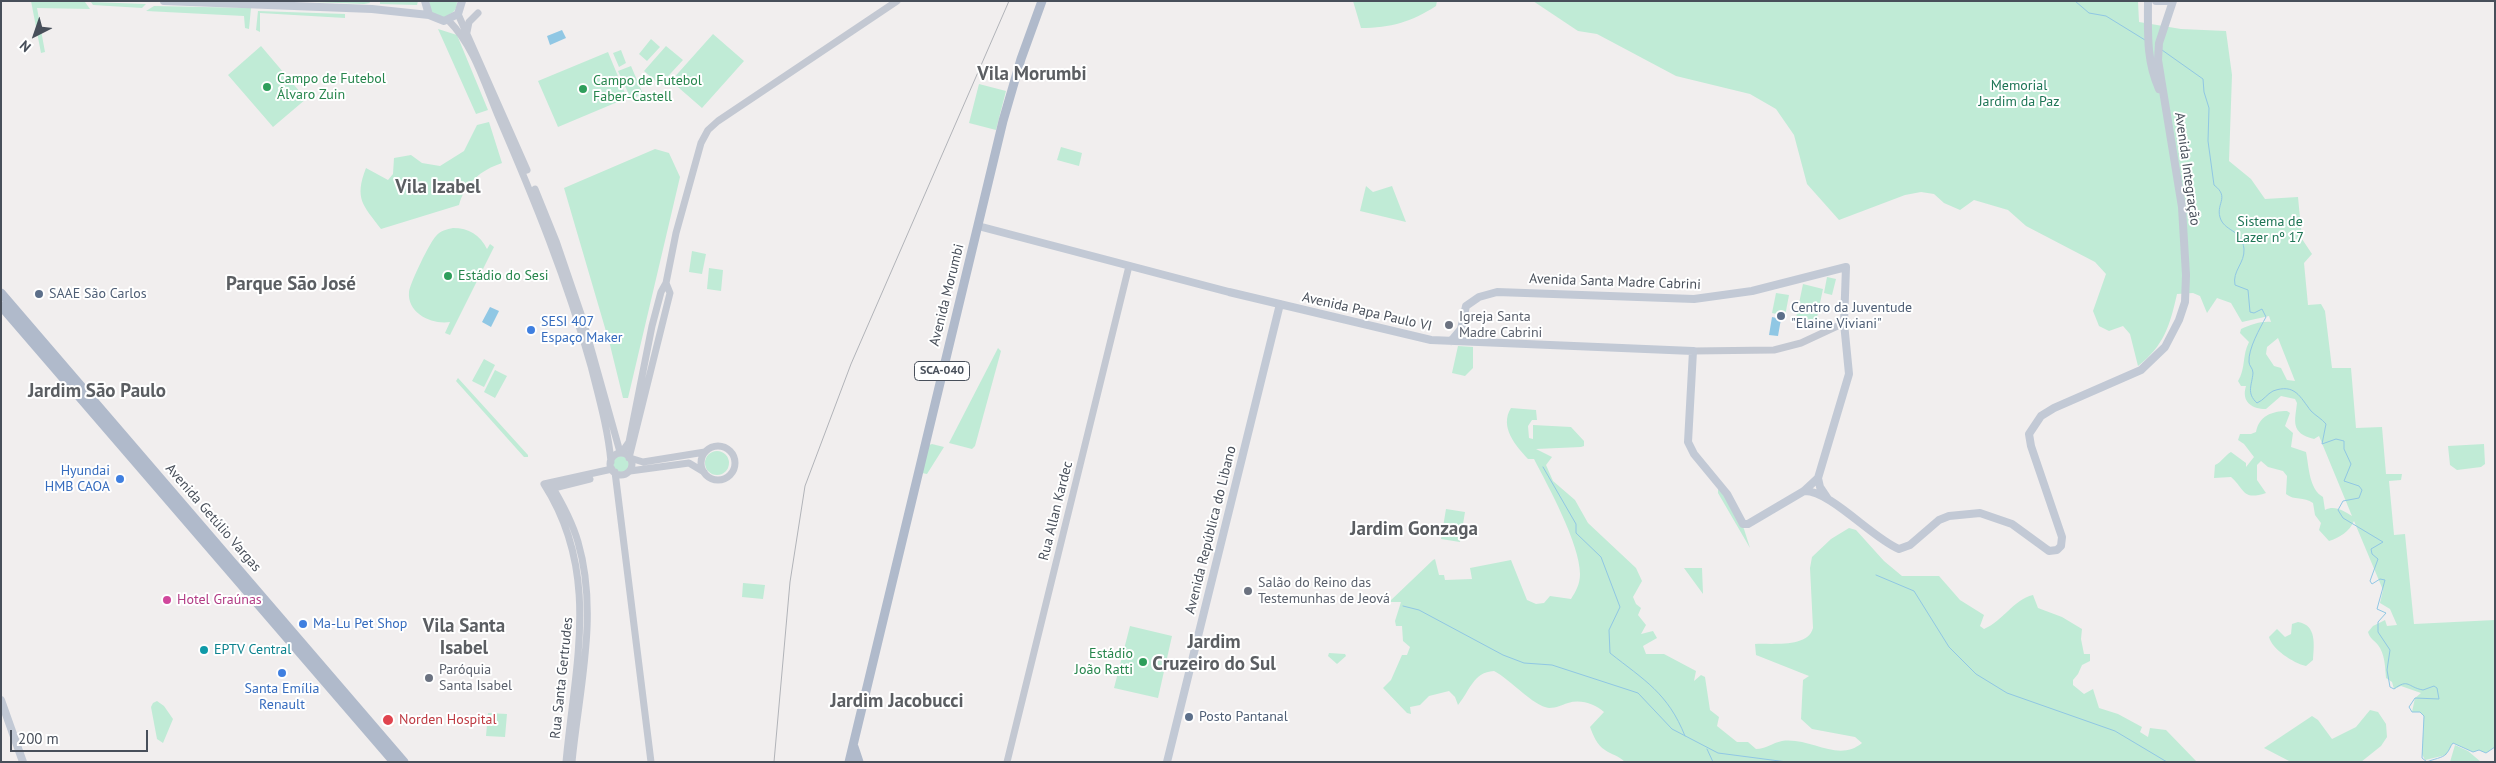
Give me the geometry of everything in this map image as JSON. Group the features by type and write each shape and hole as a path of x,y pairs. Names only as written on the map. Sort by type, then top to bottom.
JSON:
{"main road":[{"path":"164,1 252,2 372,9 429,15 438,21 449,20 458,14 462,1"},
{"path":"425,1 429,15"},
{"name":"Avenida Morumbi","path":"849,762 925,441 1016,74 1042,1"},
{"name":"Avenida Integração","path":"2148,1 2147,42 2149,62 2163,97"},
{"path":"2156,1 2171,1"},
{"name":"Avenida Integração","path":"1804,491 1816,493 1830,500 1884,541 1899,549 1910,545 1939,520 1949,516 1980,513 2012,524 2049,551 2060,548 2062,538 2031,446 2030,434 2032,429 2041,416 2054,408 2130,375 2150,364 2170,338 2185,302 2182,207 2163,97 2158,48 2171,1"},
{"name":"Avenida Papa Paulo VI","path":"978,226 1129,266 1420,338 1451,341 1692,350"},
{"name":"Avenida Santa Madre Cabrini","path":"1461,329 1466,306 1479,297 1497,292 1694,299 1752,291 1846,267 1844,323"},
{"name":"Avenida Getúlio Vargas","path":"1,293 404,762"},
{"name":"Avenida República do Libano","path":"1167,762 1280,304"},
{"name":"Avenida Getúlio Vargas","path":"1,306 394,762"},
{"path":"1692,350 1688,442 1694,454 1727,494 1743,524 1750,524 1804,491 1818,478 1849,374 1844,323"},
{"path":"1451,341 1461,329 1476,341"},
{"name":"Avenida Integração","path":"1818,478 1820,487 1830,500"},
{"path":"1,700 22,762"},
{"name":"Avenida Morumbi","path":"854,744 854,754 858,762"}],"street":[{"path":"549,486 605,476 613,468 628,442 652,326 661,292 666,283 676,233 701,143 708,130 718,121 897,1"},
{"path":"467,32 469,22 478,13"},
{"path":"458,14 556,241 586,328 621,452 630,458 643,462 705,452 714,446 725,447 733,455 735,466 729,476 719,480 713,479 689,463 621,474 613,468"},
{"path":"449,20 465,40 524,174 555,252 591,367 605,419 618,500 652,762"},
{"name":"Rua Allan Kardec","path":"1007,762 1129,266"},
{"path":"618,500 621,486 632,464 630,458 670,293 666,283"},
{"name":"Avenida Papa Paulo VI","path":"1692,350 1774,350 1802,343 1844,323"},
{"path":"704,473 701,462 705,452"},
{"name":"Rua Santa Gertrudes","path":"549,486 574,553 581,608 577,679 566,762"},
{"name":"Rua Santa Gertrudes","path":"549,486 578,543 587,608 583,680 572,762"}],"shaded area":[{"name":"Norden Hospital","path":"382,715 396,715 394,727 386,727 382,722"}],"green space":[{"path":"31,1 85,2 90,9 37,8 45,52 41,53"},
{"path":"289,1 369,1 370,3 364,4"},
{"path":"380,1 418,1 417,5 380,4"},
{"path":"429,1 457,1 457,5 453,12 443,18 431,12"},
{"path":"1353,1 1437,1 1436,6 1409,20 1382,27 1361,28"},
{"path":"1533,1 2138,1 2139,22 2181,29 2226,31 2232,75 2229,161 2251,179 2265,199 2298,197 2302,239 2312,254 2304,263 2308,305 2321,304 2325,311 2332,368 2351,368 2356,428 2382,427 2386,474 2402,474 2401,480 2389,481 2394,535 2405,534 2414,624 2495,620 2495,747 2486,753 2479,750 2473,752 2453,743 2446,755 2425,760 2422,754 2424,716 2420,712 2412,712 2415,698 2421,693 2401,686 2394,689 2392,682 2386,678 2382,652 2368,632 2373,626 2385,620 2387,626 2397,625 2390,609 2380,603 2383,590 2354,521 2344,534 2329,541 2319,530 2321,523 2315,515 2313,503 2286,494 2287,476 2283,471 2268,467 2261,461 2257,465 2257,480 2266,493 2248,495 2231,477 2214,478 2215,465 2231,452 2246,463 2246,467 2254,457 2244,444 2238,440 2240,434 2256,432 2263,418 2271,413 2287,411 2290,413 2285,426 2293,433 2291,447 2306,452 2312,483 2323,497 2325,510 2336,508 2352,516 2319,436 2314,439 2306,436 2296,426 2297,403 2295,399 2281,396 2266,409 2256,408 2246,400 2246,386 2241,386 2238,381 2249,342 2240,333 2241,329 2259,323 2271,322 2269,316 2242,322 2231,303 2217,298 2207,313 2200,296 2193,293 2177,294 2172,316 2165,334 2154,351 2138,366 2130,334 2123,326 2109,331 2099,326 2093,311 2106,274 2095,262 2026,226 2008,210 1974,200 1960,210 1944,203 1934,194 1921,192 1905,195 1839,220 1807,184 1794,135 1776,109 1750,94 1676,76 1597,34 1578,31","holes":["2278,338 2295,381 2287,380 2281,368 2274,366 2266,354 2267,347"]},
{"path":"91,2 146,4 142,8 93,5"},
{"path":"154,6 251,8 249,29 245,28 244,16 146,11"},
{"path":"258,11 345,14 345,18 260,13 260,32 256,30"},
{"path":"438,29 457,35 488,110 476,114"},
{"path":"713,34 744,61 702,108 671,81"},
{"path":"651,39 660,47 647,61 639,54"},
{"name":"Campo de Futebol Álvaro Zuin","path":"261,46 306,99 273,127 228,75"},
{"path":"666,46 683,60 660,85 644,71"},
{"path":"621,50 626,63 619,67 613,53"},
{"name":"Campo de Futebol Faber-Castell","path":"608,52 627,98 558,127 538,81"},
{"path":"631,66 643,94 631,99 618,71"},
{"path":"979,84 1006,91 996,130 969,123"},
{"path":"489,122 502,163 487,169 475,178 465,190 459,205 381,229 369,214 362,201 361,187 366,168 388,180 393,174 394,158 411,155 422,163 440,166 464,151 477,125"},
{"path":"1061,147 1082,153 1079,166 1057,160"},
{"path":"655,149 669,153 680,177 628,398 623,398 610,345 564,188"},
{"path":"1366,186 1373,192 1392,186 1406,222 1360,211"},
{"path":"453,228 464,229 473,233 487,249 490,244 494,247 450,335 445,333 450,322 436,322 422,316 412,306 409,300 409,292 416,272 433,240 438,234"},
{"path":"692,251 706,254 702,274 689,272"},
{"path":"709,268 723,270 721,291 707,289"},
{"path":"1827,277 1836,279 1832,295 1824,293"},
{"path":"1803,284 1823,289 1816,322 1796,318"},
{"path":"1776,293 1789,295 1785,316 1772,313"},
{"path":"1458,346 1473,347 1473,368 1465,376 1452,373"},
{"path":"998,348 1001,351 975,446 972,449 949,443"},
{"path":"484,359 495,365 484,387 472,381"},
{"path":"495,370 507,376 495,398 484,392"},
{"path":"458,378 528,457 524,457 456,381"},
{"path":"1511,408 1536,410 1537,420 1532,420 1528,426 1529,438 1533,439 1533,425 1571,427 1584,441 1584,446 1581,447 1536,449 1552,457 1546,465 1553,481 1575,500 1588,523 1636,568 1642,581 1633,597 1636,604 1641,608 1638,615 1646,625 1641,634 1653,631 1657,638 1643,646 1646,654 1664,654 1696,671 1694,681 1701,675 1705,677 1710,710 1719,717 1717,726 1737,742 1748,742 1756,749 1782,741 1793,741 1843,751 1862,743 1855,737 1812,729 1801,719 1803,680 1809,676 1756,655 1755,644 1797,642 1810,634 1813,628 1810,568 1812,557 1831,539 1849,528 1856,530 1884,561 1902,576 1939,576 1960,600 1984,615 1980,626 1984,629 1997,621 2020,601 2033,595 2038,608 2062,617 2082,629 2081,639 2084,654 2090,654 2090,661 2082,665 2073,680 2073,685 2084,694 2093,689 2099,708 2118,714 2142,727 2140,732 2148,737 2150,728 2166,730 2197,762 1625,762 1602,748 1594,736 1590,727 1604,712 1600,709 1587,703 1578,702 1552,708 1543,706 1529,698 1494,671 1481,675 1458,705 1455,697 1449,691 1429,696 1420,705 1410,707 1411,714 1407,713 1383,688 1391,680 1402,655 1407,655 1410,647 1403,641 1402,626 1396,626 1395,621 1401,602 1389,602 1433,560 1435,559 1439,575 1444,575 1445,580 1472,579 1470,568 1511,560 1527,600 1536,604 1544,603 1550,596 1571,599 1576,590 1580,574 1575,547 1562,515 1534,459 1528,459 1510,436 1507,422"},
{"path":"2484,444 2485,464 2481,467 2457,470 2450,465 2448,446"},
{"path":"929,445 944,447 927,474 922,473"},
{"path":"717,451 722,452 728,458 728,468 722,474 717,475 712,474 706,468 705,463 706,458 712,452"},
{"path":"621,456 627,458 629,464 627,470 621,472 615,470 613,464 615,458"},
{"path":"1718,489 1724,492 1744,529 1750,548 1718,493"},
{"path":"1446,509 1465,512 1460,542 1441,539"},
{"path":"1684,568 1702,568 1703,594"},
{"path":"743,583 765,585 763,599 742,597"},
{"path":"2298,622 2308,627 2313,636 2313,660 2306,666 2284,655 2274,646 2269,637 2277,629 2285,637 2291,634 2292,624"},
{"name":"Estádio João Ratti","path":"1130,626 1172,636 1158,698 1114,688"},
{"path":"1329,653 1345,654 1346,656 1337,664 1328,656"},
{"path":"157,701 164,706 173,719 163,743 157,739 151,707"},
{"path":"2370,710 2378,712 2386,724 2387,737 2381,746 2361,762 2291,762 2264,748 2312,716 2318,720 2332,739 2356,727"},
{"path":"488,713 507,714 505,737 486,736"},
{"path":"2455,745 2468,751 2481,762 2450,762"}],"water":[{"path":"562,30 566,38 550,45 547,36"},
{"path":"490,307 499,311 491,327 482,322"},
{"path":"1772,317 1781,319 1778,336 1769,335"}],"waterway":[{"path":"2075,1 2089,13 2106,16 2145,40"},
{"path":"2162,50 2203,79 2204,92 2209,108 2208,141 2214,185 2219,190 2222,198 2219,214 2224,224 2240,238 2244,249 2243,259 2235,275 2235,285 2248,290 2250,312 2254,313 2262,309 2266,317 2250,351 2249,363 2253,373 2250,389 2252,396 2257,403 2273,391 2280,389 2292,390 2326,424 2322,444 2336,439 2344,441 2344,449 2351,464 2344,481 2359,486 2362,490 2359,498 2343,501 2338,510 2343,518 2383,542 2371,549 2372,554 2378,559 2370,581 2372,584 2380,579 2385,580 2377,609 2386,613 2378,622 2378,632 2390,650 2387,670 2390,687 2394,689 2403,684 2408,684 2423,690 2434,686 2437,688 2439,699 2415,698 2409,707 2412,712 2420,712 2424,716 2422,758 2427,762 2443,757 2453,743 2473,752 2479,750 2486,753 2495,747"},
{"path":"1543,467 1576,524 1576,533 1601,557 1620,607 1609,630 1610,653 1654,688 1671,709 1685,736"},
{"path":"1876,575 1914,591 1949,647 1976,674 2007,693 2115,731 2167,762"},
{"path":"1403,606 1419,610 1503,655 1524,663 1552,665 1638,693 1672,729 1718,753 1787,762"},
{"path":"1707,749 1713,762"}],"railway":[{"path":"774,762 790,582 805,486 851,364 1009,1"}],"place":[{"name":"Campo de Futebol Álvaro Zuin","path":"267,87"},
{"name":"Campo de Futebol Faber-Castell","path":"583,89"},
{"name":"Estádio do Sesi","path":"448,276"},
{"name":"SAAE São Carlos","path":"39,294"},
{"name":"Centro da Juventude \"Elaine Viviani\"","path":"1781,316"},
{"name":"Igreja Santa Madre Cabrini","path":"1449,325"},
{"name":"SESI 407 Espaço Maker","path":"531,330"},
{"name":"Hyundai HMB CAOA","path":"120,479"},
{"name":"Salão do Reino das Testemunhas de Jeová","path":"1248,591"},
{"name":"Hotel Graúnas","path":"167,600"},
{"name":"Ma-Lu Pet Shop","path":"303,624"},
{"name":"EPTV Central","path":"204,650"},
{"name":"Estádio João Ratti","path":"1143,662"},
{"name":"Santa Emília Renault","path":"282,673"},
{"name":"Paróquia Santa Isabel","path":"429,678"},
{"name":"Posto Pantanal","path":"1189,717"},
{"name":"Norden Hospital","path":"388,720"}],"district":[{"name":"Vila Morumbi","path":"1032,75"},
{"name":"Vila Izabel","path":"438,188"},
{"name":"Parque São José","path":"291,285"},
{"name":"Jardim São Paulo","path":"97,392"},
{"name":"Jardim Gonzaga","path":"1414,530"},
{"name":"Vila Santa Isabel","path":"464,638"},
{"name":"Jardim Cruzeiro do Sul","path":"1214,654"},
{"name":"Jardim Jacobucci","path":"897,702"}],"park label":[{"name":"Memorial Jardim da Paz","path":"2019,94"},
{"name":"Sistema de Lazer nº 17","path":"2270,230"}]}
